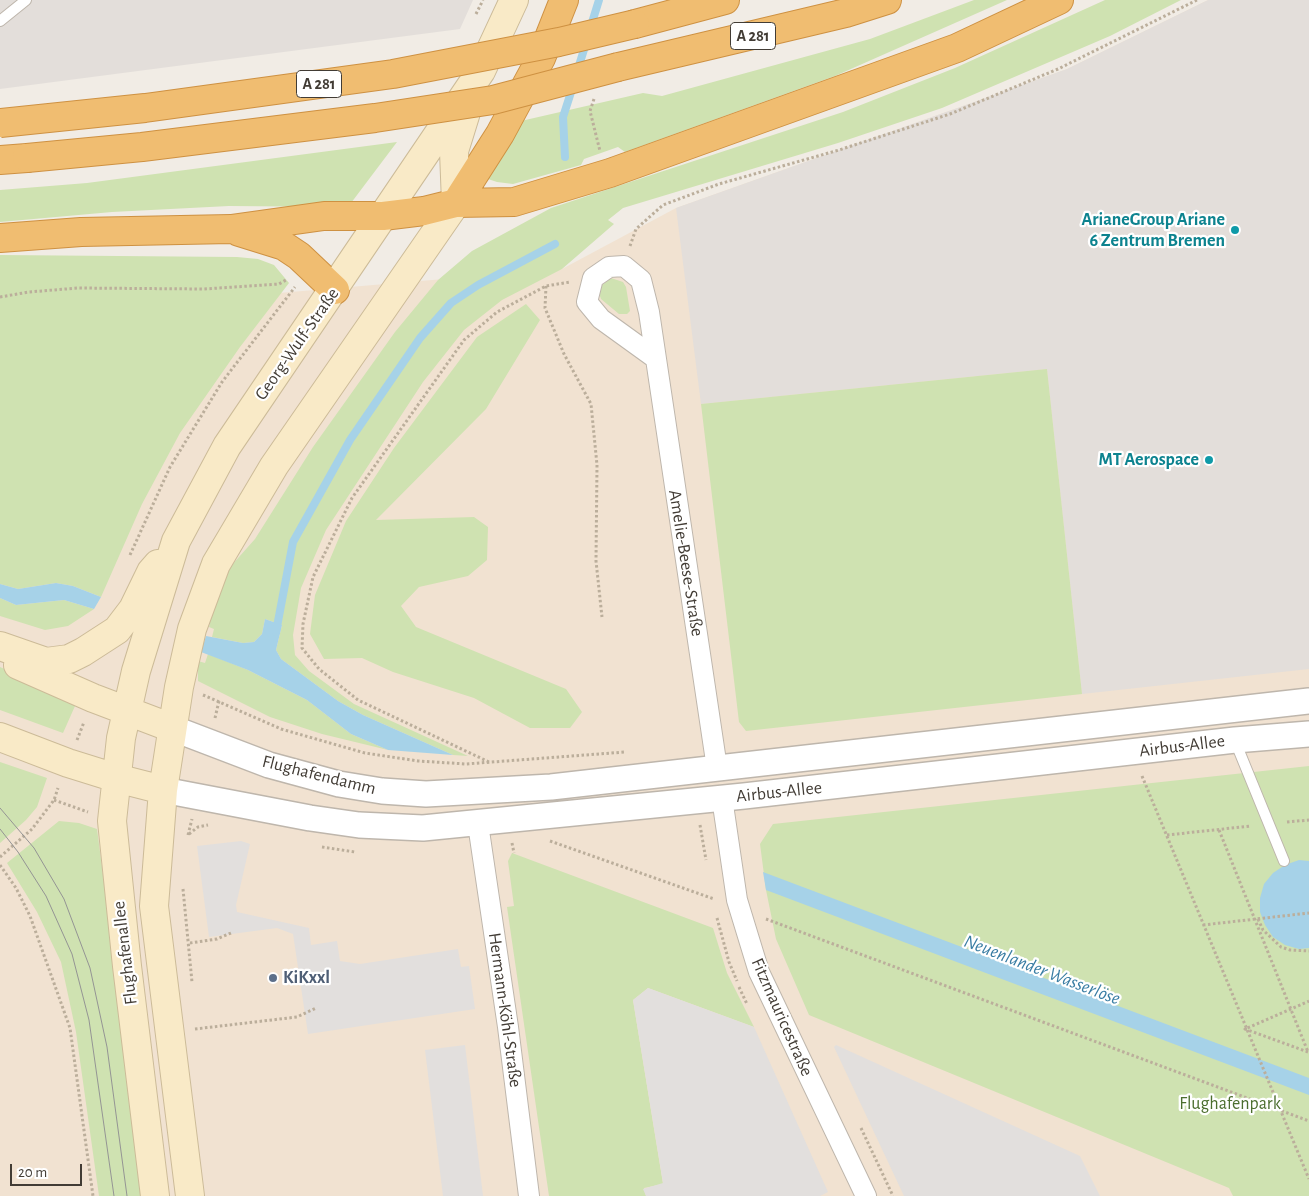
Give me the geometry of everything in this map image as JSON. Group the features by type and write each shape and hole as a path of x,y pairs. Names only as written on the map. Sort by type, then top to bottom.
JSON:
{"highway":[{"path":"456,203 514,109 540,58 564,0"},
{"name":"A 281","path":"0,123 145,108 393,74 559,42 725,0"},
{"name":"A 281","path":"0,160 142,147 375,118 493,100 618,67 780,30 887,0"},
{"path":"0,238 81,232 231,230 324,216 383,216 456,203 514,202 610,173 957,48 1059,0"},
{"path":"231,230 284,246 311,267 335,290"}],"main road":[{"name":"Georg-Wulf-Straße","path":"126,711 176,541 227,446 335,290 481,72 514,0"},
{"path":"172,728 192,629 216,564 274,466 456,203 454,151 481,72"},
{"path":"0,646 46,662 69,659 101,642 117,630 133,609 151,572 176,541"},
{"name":"Flughafendamm","path":"0,657 126,711 172,728"},
{"name":"Flughafenallee","path":"126,711 112,821 114,852 155,1196"},
{"name":"Flughafenallee","path":"172,728 163,790 154,906 190,1196"},
{"path":"0,737 116,778 163,790"}],"street":[{"path":"624,266 609,267 593,278 587,302 601,319 655,358"},
{"name":"Amelie-Beese-Straße","path":"624,266 641,280 649,312 718,768"},
{"name":"Airbus-Allee","path":"1309,701 718,768 722,798 1235,740 1309,734"},
{"name":"Flughafendamm","path":"172,728 270,766 339,784 426,794 551,786 718,768"},
{"path":"163,790 358,826 423,828 478,824 722,798"},
{"name":"Fitzmauricestraße","path":"722,798 737,900 759,972 866,1196"},
{"name":"Hermann-Köhl-Straße","path":"478,824 508,1028 529,1196"}],"lane":[{"path":"0,22 26,0"},
{"path":"1235,740 1284,861"}],"path":[{"path":"475,17 482,0"},
{"path":"624,266 636,229 663,205 719,184 839,150 950,114 1058,69 1197,0"},
{"path":"0,297 29,292 78,288 204,289 280,284 311,267"},
{"path":"127,562 170,467 222,382 311,267"},
{"path":"490,762 358,700 319,669 302,648 303,624 313,577 352,498 464,340 497,312 546,286 593,278"},
{"path":"546,286 545,308 564,354 591,404 597,465 596,561 602,617"},
{"path":"179,687 219,701 281,729 365,753 418,761 466,764 620,752 628,753"},
{"path":"210,742 219,701"},
{"path":"1128,753 1141,774 1167,835 1270,1090 1309,1179"},
{"path":"185,840 189,834 198,797"},
{"path":"1167,835 1309,820"},
{"path":"1219,830 1309,1052"},
{"path":"568,847 708,897"},
{"path":"0,865 16,888 30,916 70,1028 93,1196"},
{"path":"182,882 190,943 192,983"},
{"path":"1203,924 1309,913"},
{"path":"761,917 1309,1121"},
{"path":"1256,919 1263,930 1281,947 1290,950 1309,951"},
{"path":"190,943 217,939 231,933"},
{"path":"1245,1029 1309,1001"},
{"path":"195,1029 297,1017 316,1008"},
{"path":"194,1023 196,1039"},
{"path":"1245,1029 1309,1052"}],"shaded area":[{"path":"0,0 473,0 460,29 0,89"},
{"path":"1208,0 1309,0 1309,1196 0,1196 0,302 279,293 562,269 676,208 1067,69"},
{"path":"1208,0 1309,0 1309,669 1082,694 1047,369 701,404 676,208 1067,69"},
{"path":"241,841 250,844 236,905 237,912 309,928 311,945 337,941 340,961 360,964 458,949 461,967 469,966 475,1009 308,1034 293,934 277,928 209,937 197,846"},
{"path":"648,988 754,1027 828,1192 820,1196 646,1196 643,1189 663,1183 633,1000"},
{"path":"465,1045 483,1196 443,1196 425,1050"},
{"path":"836,1045 1080,1156 1100,1196 904,1196 834,1047"}],"green space":[{"path":"974,0 1007,0 835,76 625,152 618,147 584,159 581,165 513,184 488,179 521,121 643,93 662,96 870,39"},
{"path":"1105,0 1181,0 1110,36 942,108 838,143 623,208 608,220 614,224 562,269 502,300 464,330 423,382 326,530 301,588 293,635 295,655 309,671 354,704 468,756 453,755 363,715 338,701 281,659 276,650 282,625 265,619 262,634 254,642 243,643 212,637 214,629 209,627 210,623 205,622 216,591 231,566 255,539 313,447 395,332 438,280 472,251 551,208 843,112 955,68"},
{"path":"397,142 348,207 229,206 112,212 0,222 0,190 87,183"},
{"path":"0,255 237,257 258,259 274,265 289,283 240,347 180,433 142,504 101,597 73,586 56,583 18,589 0,584"},
{"path":"611,278 623,282 626,287 630,311 627,314 619,314 601,299 599,293 601,286"},
{"path":"526,304 540,320 486,409 376,520 474,517 488,527 487,560 468,576 419,587 401,606 416,627 566,689 582,712 570,728 530,728 474,698 393,672 362,658 324,659 310,634 315,595 346,521 394,448 477,337"},
{"path":"1047,369 1082,694 746,731 739,722 701,404"},
{"path":"0,598 16,605 64,600 94,609 68,626 45,630 0,616"},
{"path":"208,654 248,670 307,700 351,734 388,750 322,734 270,717 198,681 198,661 205,663"},
{"path":"0,667 43,686 75,706 63,733 0,710"},
{"path":"0,762 47,778 37,807 26,820 0,843"},
{"name":"Flughafenpark","path":"1309,766 1309,1196 1233,1196 1229,1188 809,1015 776,939 766,890 760,844 773,824"},
{"path":"59,821 79,823 97,829 145,1196 99,1196 76,1032 61,962 37,912 7,863"},
{"path":"512,853 713,928 727,973 754,1027 648,988 633,1000 663,1184 644,1188 646,1196 549,1196 507,907 514,906 508,861"}],"water":[{"path":"56,583 73,586 101,597 94,609 64,600 16,605 0,598 0,584 18,589"},
{"path":"265,619 282,625 276,650 281,659 338,701 363,715 453,755 388,750 351,734 307,700 248,670 201,652 206,636 243,643 254,642 262,634"},
{"path":"1299,860 1309,861 1309,948 1299,949 1285,945 1273,937 1265,925 1260,912 1260,898 1264,884 1273,873 1285,865"},
{"path":"763,872 1309,1078 1309,1095 766,890"}],"waterway":[{"path":"590,29 599,0"},
{"path":"577,72 586,43"},
{"path":"565,157 563,117 573,86"},
{"path":"276,632 293,542 350,440 420,338 451,303 478,285 555,244"}],"tram line":[{"path":"0,808 34,848 64,899 90,968 107,1047 127,1196"},
{"path":"0,829 18,852 46,896 72,954 89,1020 114,1196"}],"place":[{"name":"ArianeGroup Ariane 6 Zentrum Bremen","path":"1235,230"},
{"name":"MT Aerospace","path":"1209,460"},
{"name":"KiKxxl","path":"273,978"}],"water label":[{"name":"Neuenlander Wasserlöse","path":"1042,970"}]}
